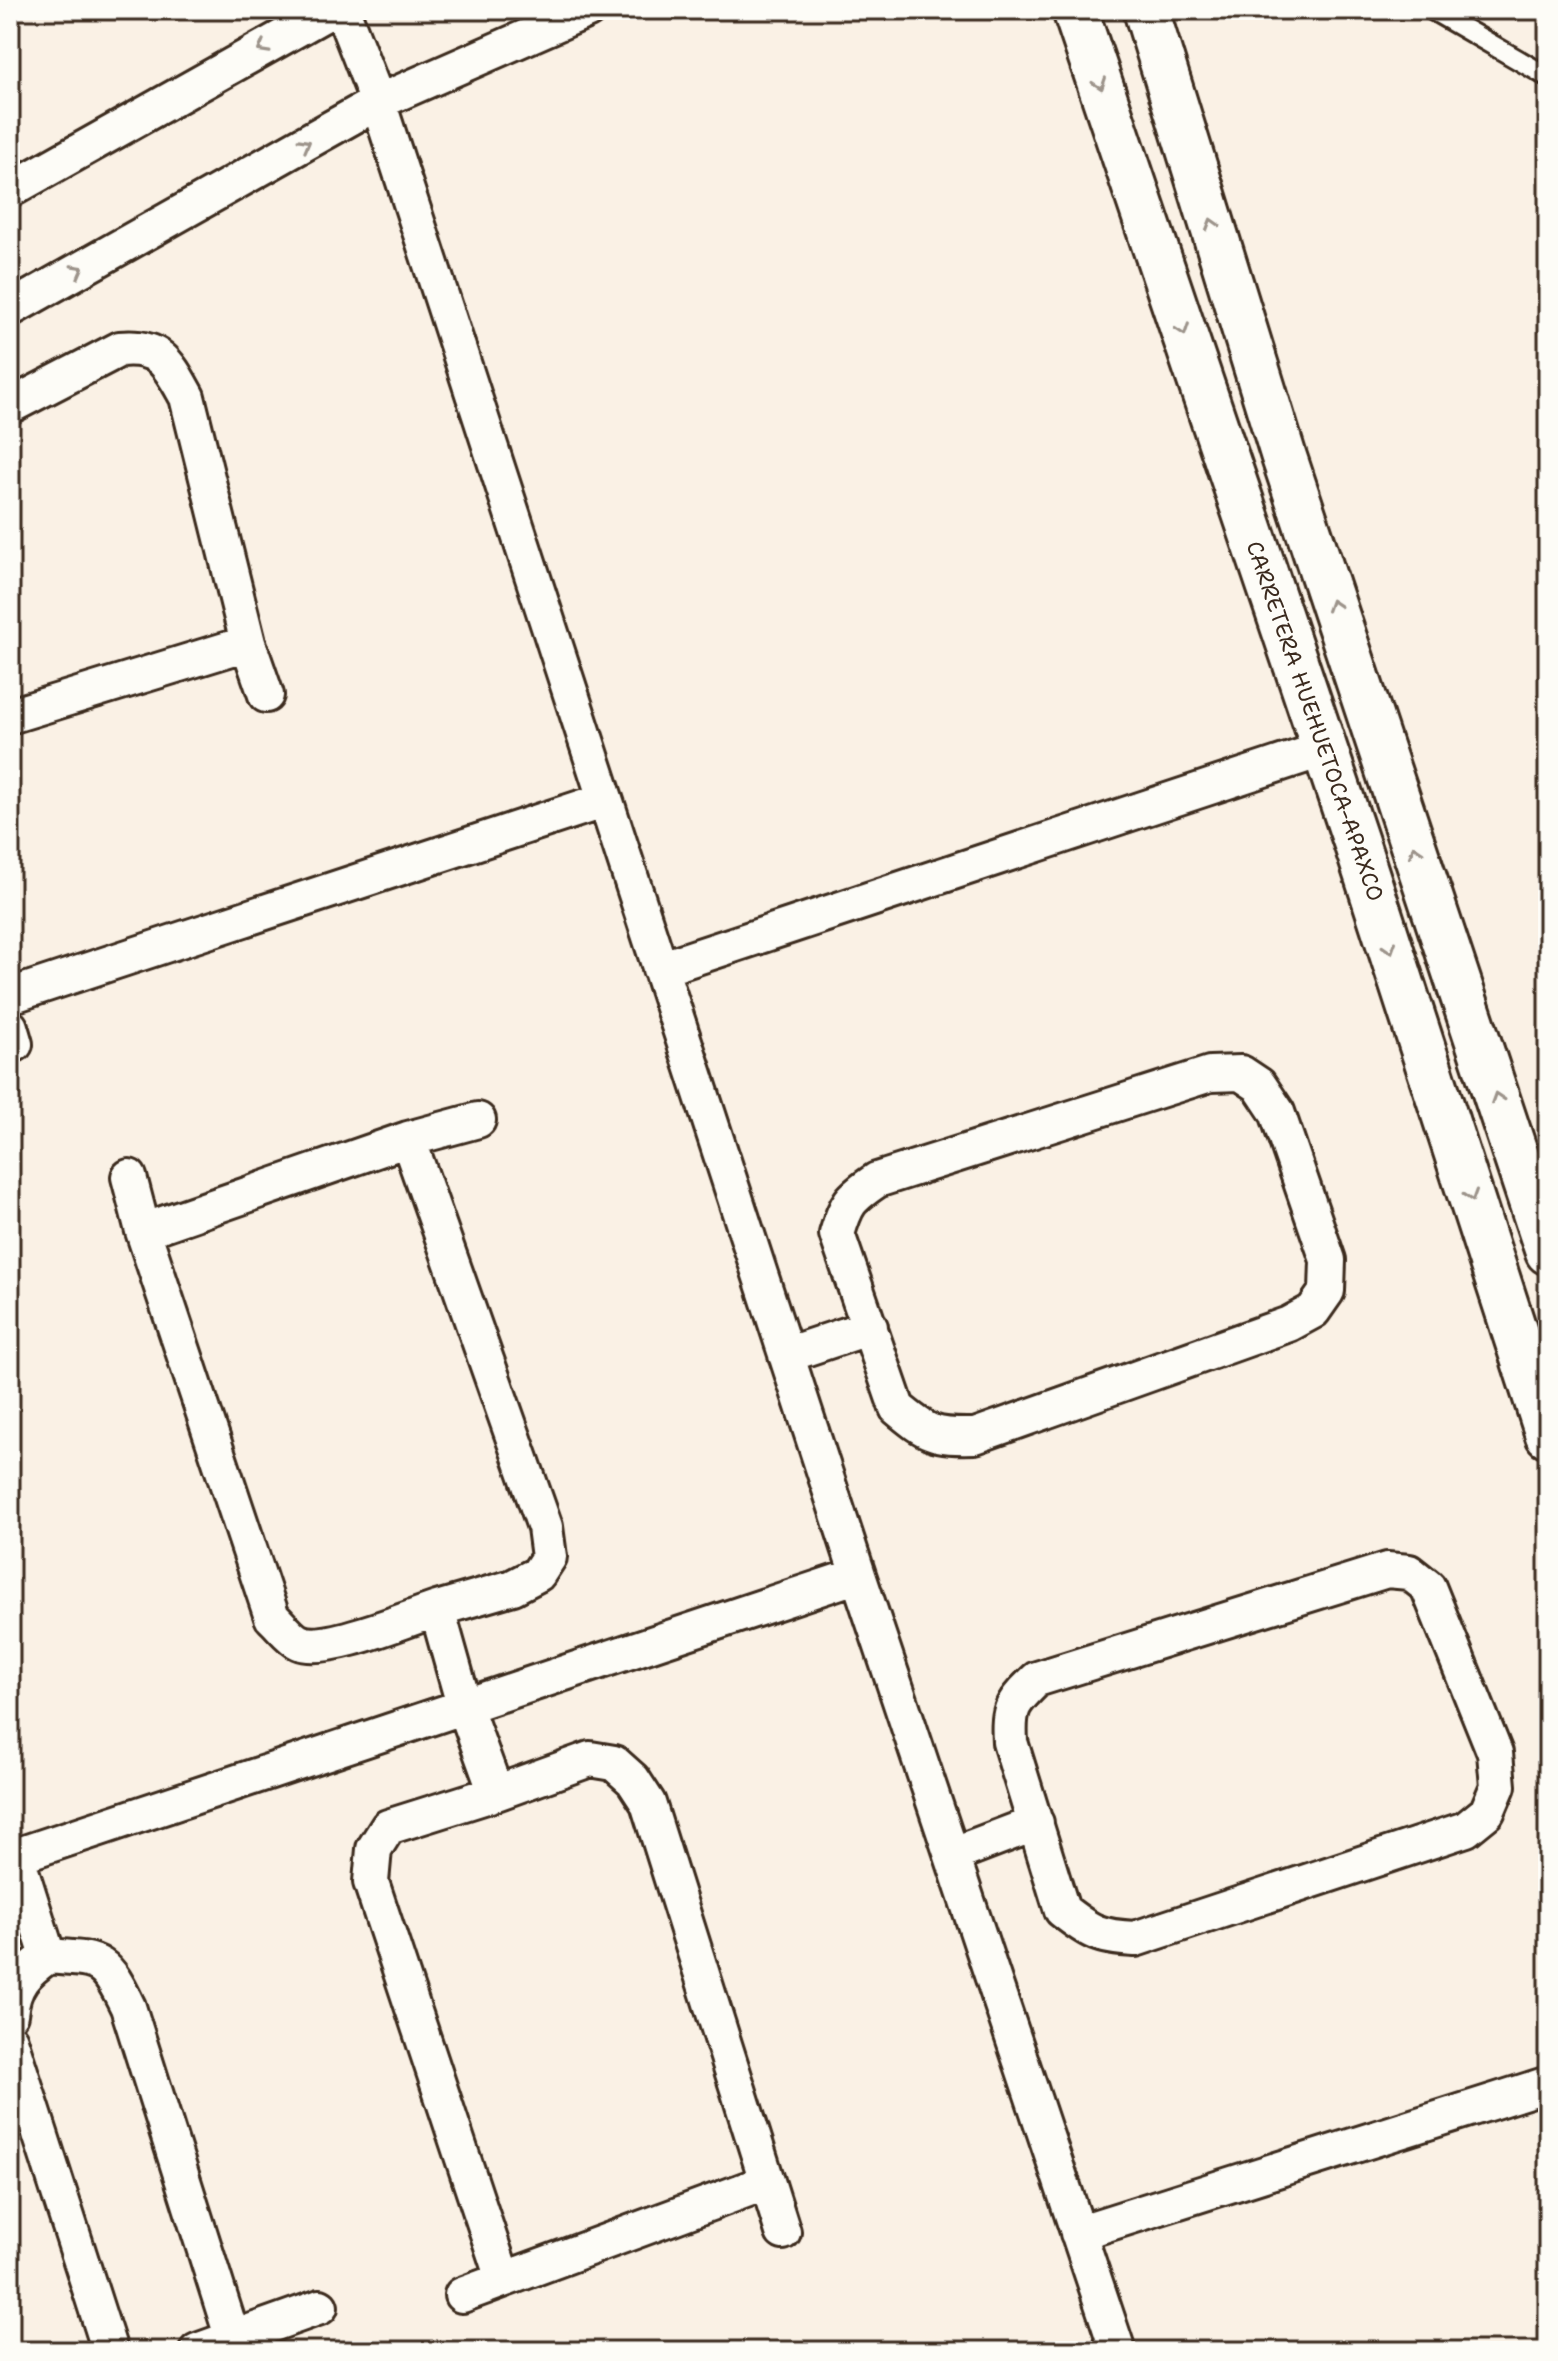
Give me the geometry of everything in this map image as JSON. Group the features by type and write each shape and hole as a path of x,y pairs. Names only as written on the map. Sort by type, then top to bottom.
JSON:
{"main road":[{"name":"CARRETERA HUEHUETOCA-APAXCO","path":"1075,10 1324,749 1548,1435"},
{"path":"1146,10 1283,454 1548,1252"}],"street":[{"path":"10,190 331,10"},
{"path":"342,10 378,102 858,1575 1118,2351"},
{"path":"10,309 378,102 588,10"},
{"path":"10,406 120,349 139,347 168,363 187,397 248,643 266,695"},
{"path":"10,716 248,643"},
{"path":"660,969 1324,749"},
{"path":"10,996 605,800"},
{"path":"1241,1073 1259,1085 1277,1112 1328,1260 1327,1291 1313,1311 1289,1324 975,1436 942,1436 918,1425 897,1408 870,1327 837,1234 845,1207 857,1193 877,1180 1210,1074 1241,1073"},
{"path":"143,1231 408,1139 478,1120"},
{"path":"129,1177 143,1231 272,1617 299,1642 320,1645 352,1638 513,1587 538,1574 549,1557 545,1527 408,1139"},
{"path":"786,1355 870,1327"},
{"path":"1387,1570 1409,1572 1428,1587 1495,1753 1498,1786 1487,1812 1466,1829 1135,1939 1104,1937 1084,1927 1062,1910 1036,1823 1010,1742 1008,1716 1018,1697 1037,1679 1387,1570"},
{"path":"48,1956 13,1856 858,1575"},
{"path":"437,1609 464,1705 496,1793"},
{"path":"503,2279 371,1882 374,1849 388,1827 590,1759 614,1763 633,1780 648,1803 783,2232"},
{"path":"952,1855 1036,1823"},
{"path":"10,2014 11,1998 25,1972 48,1956 93,1959 112,1973 128,2007 233,2339"},
{"path":"10,2040 110,2351"},
{"path":"1078,2233 1548,2084"},
{"path":"462,2295 767,2182"},
{"path":"197,2351 320,2307"}],"lane":[{"path":"1432,10 1548,77"}]}
